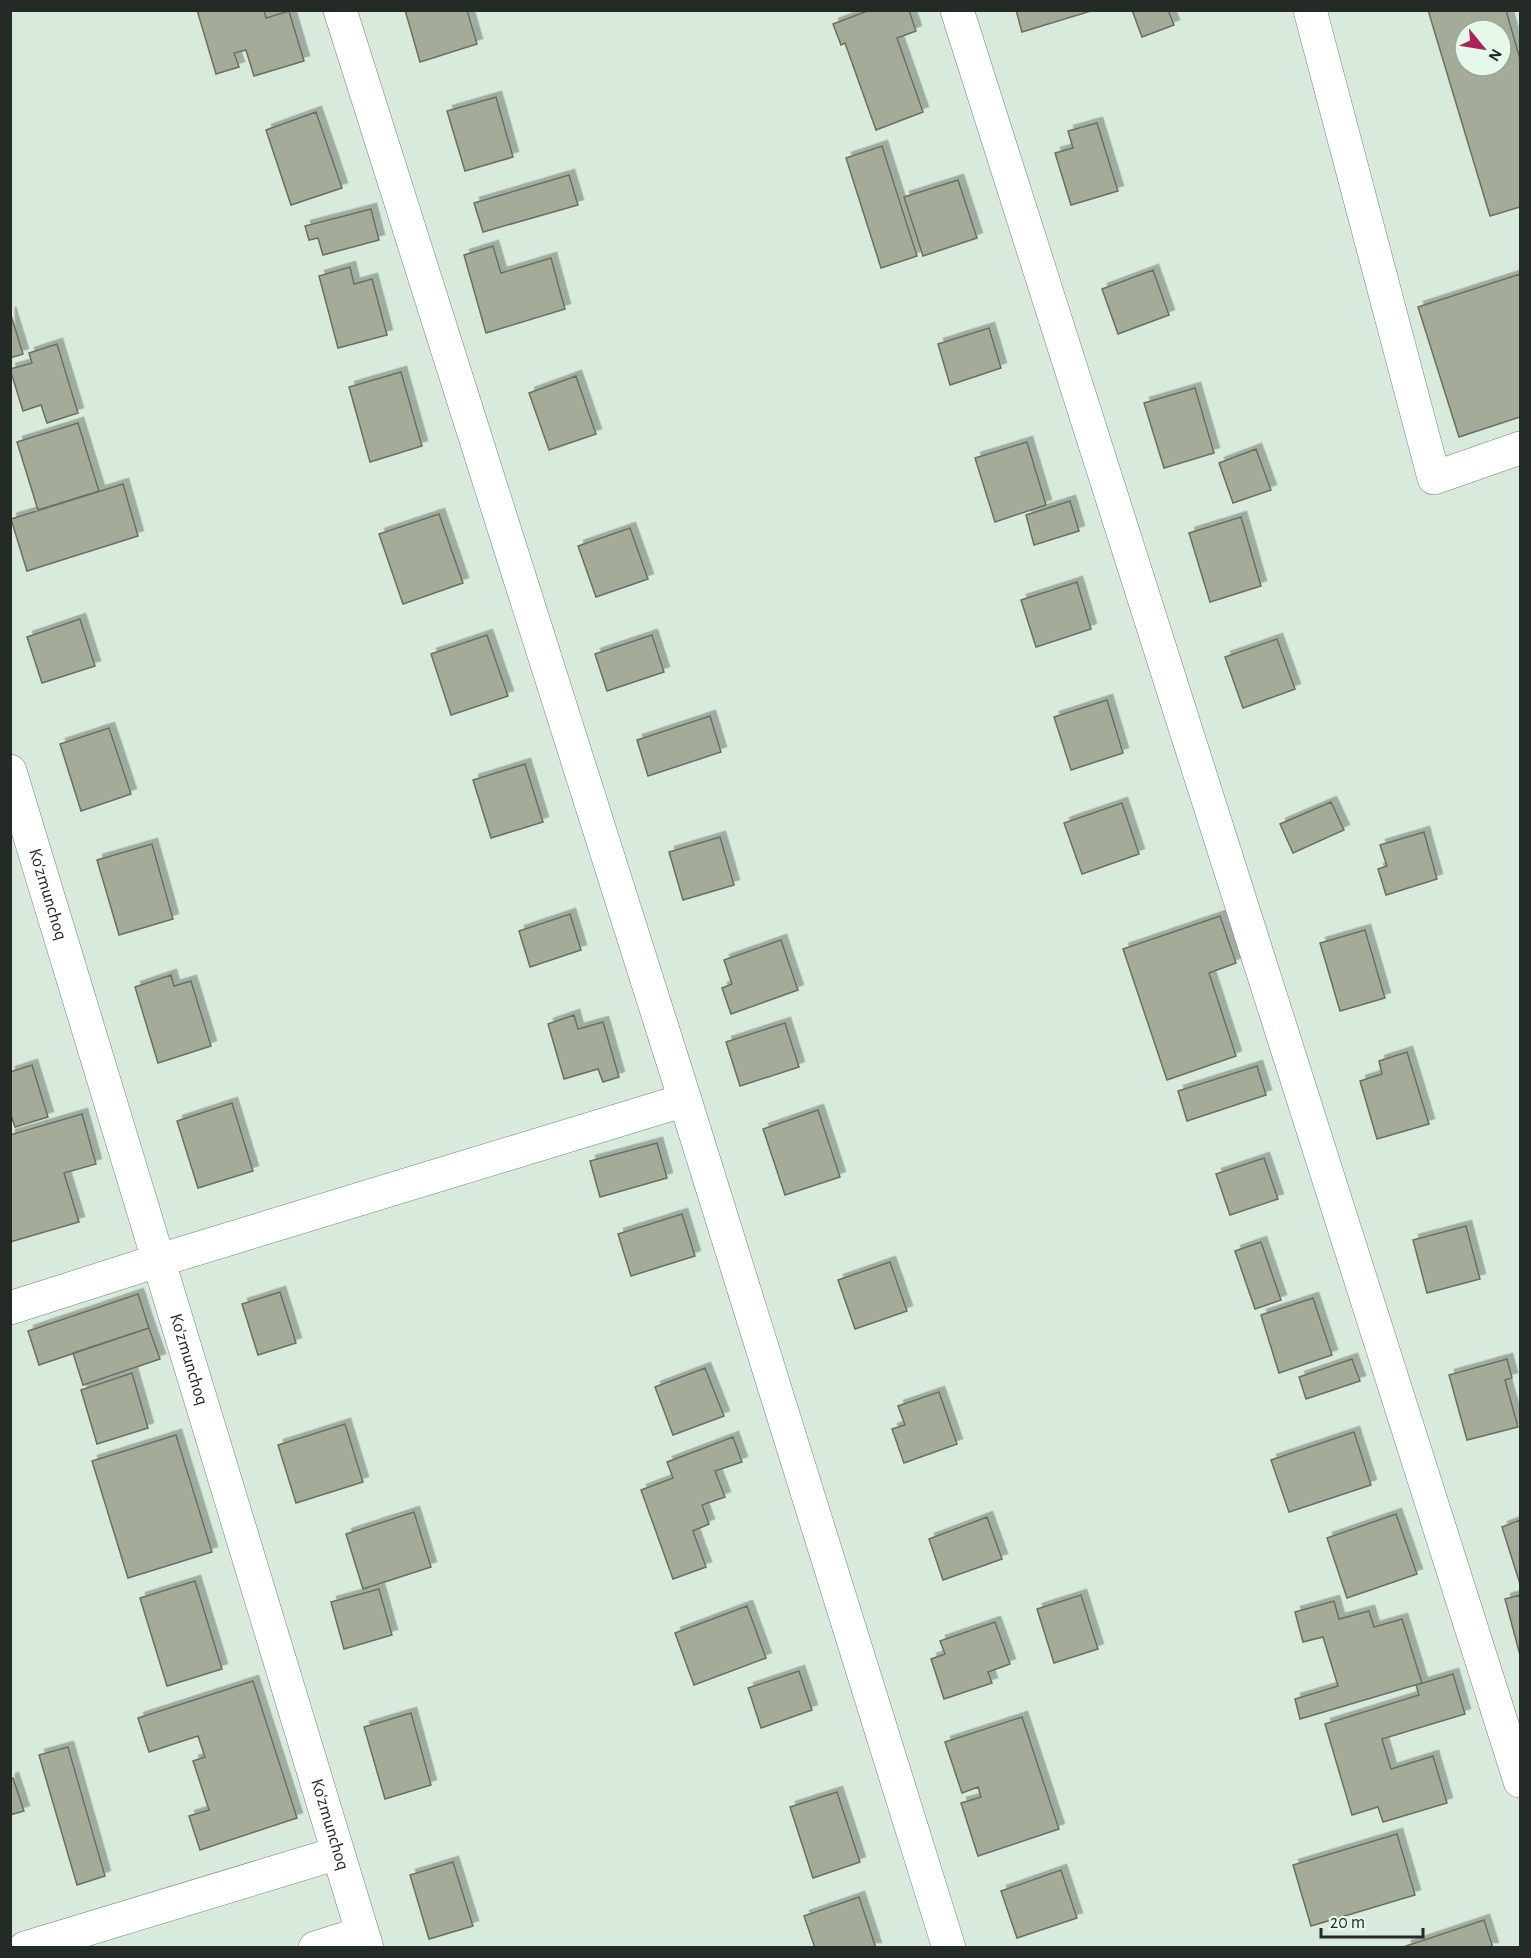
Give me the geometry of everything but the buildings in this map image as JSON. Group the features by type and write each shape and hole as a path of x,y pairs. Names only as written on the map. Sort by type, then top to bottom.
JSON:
{"street":[{"path":"340,10 685,1100 949,1947"},
{"path":"957,10 1521,1781"},
{"path":"1310,10 1434,478 1521,448"},
{"name":"Ko'zmunchoq","path":"10,771 160,1260 364,1940"},
{"path":"10,1308 685,1100"},
{"path":"25,1947 338,1853"},
{"path":"315,1947 364,1940"}]}
